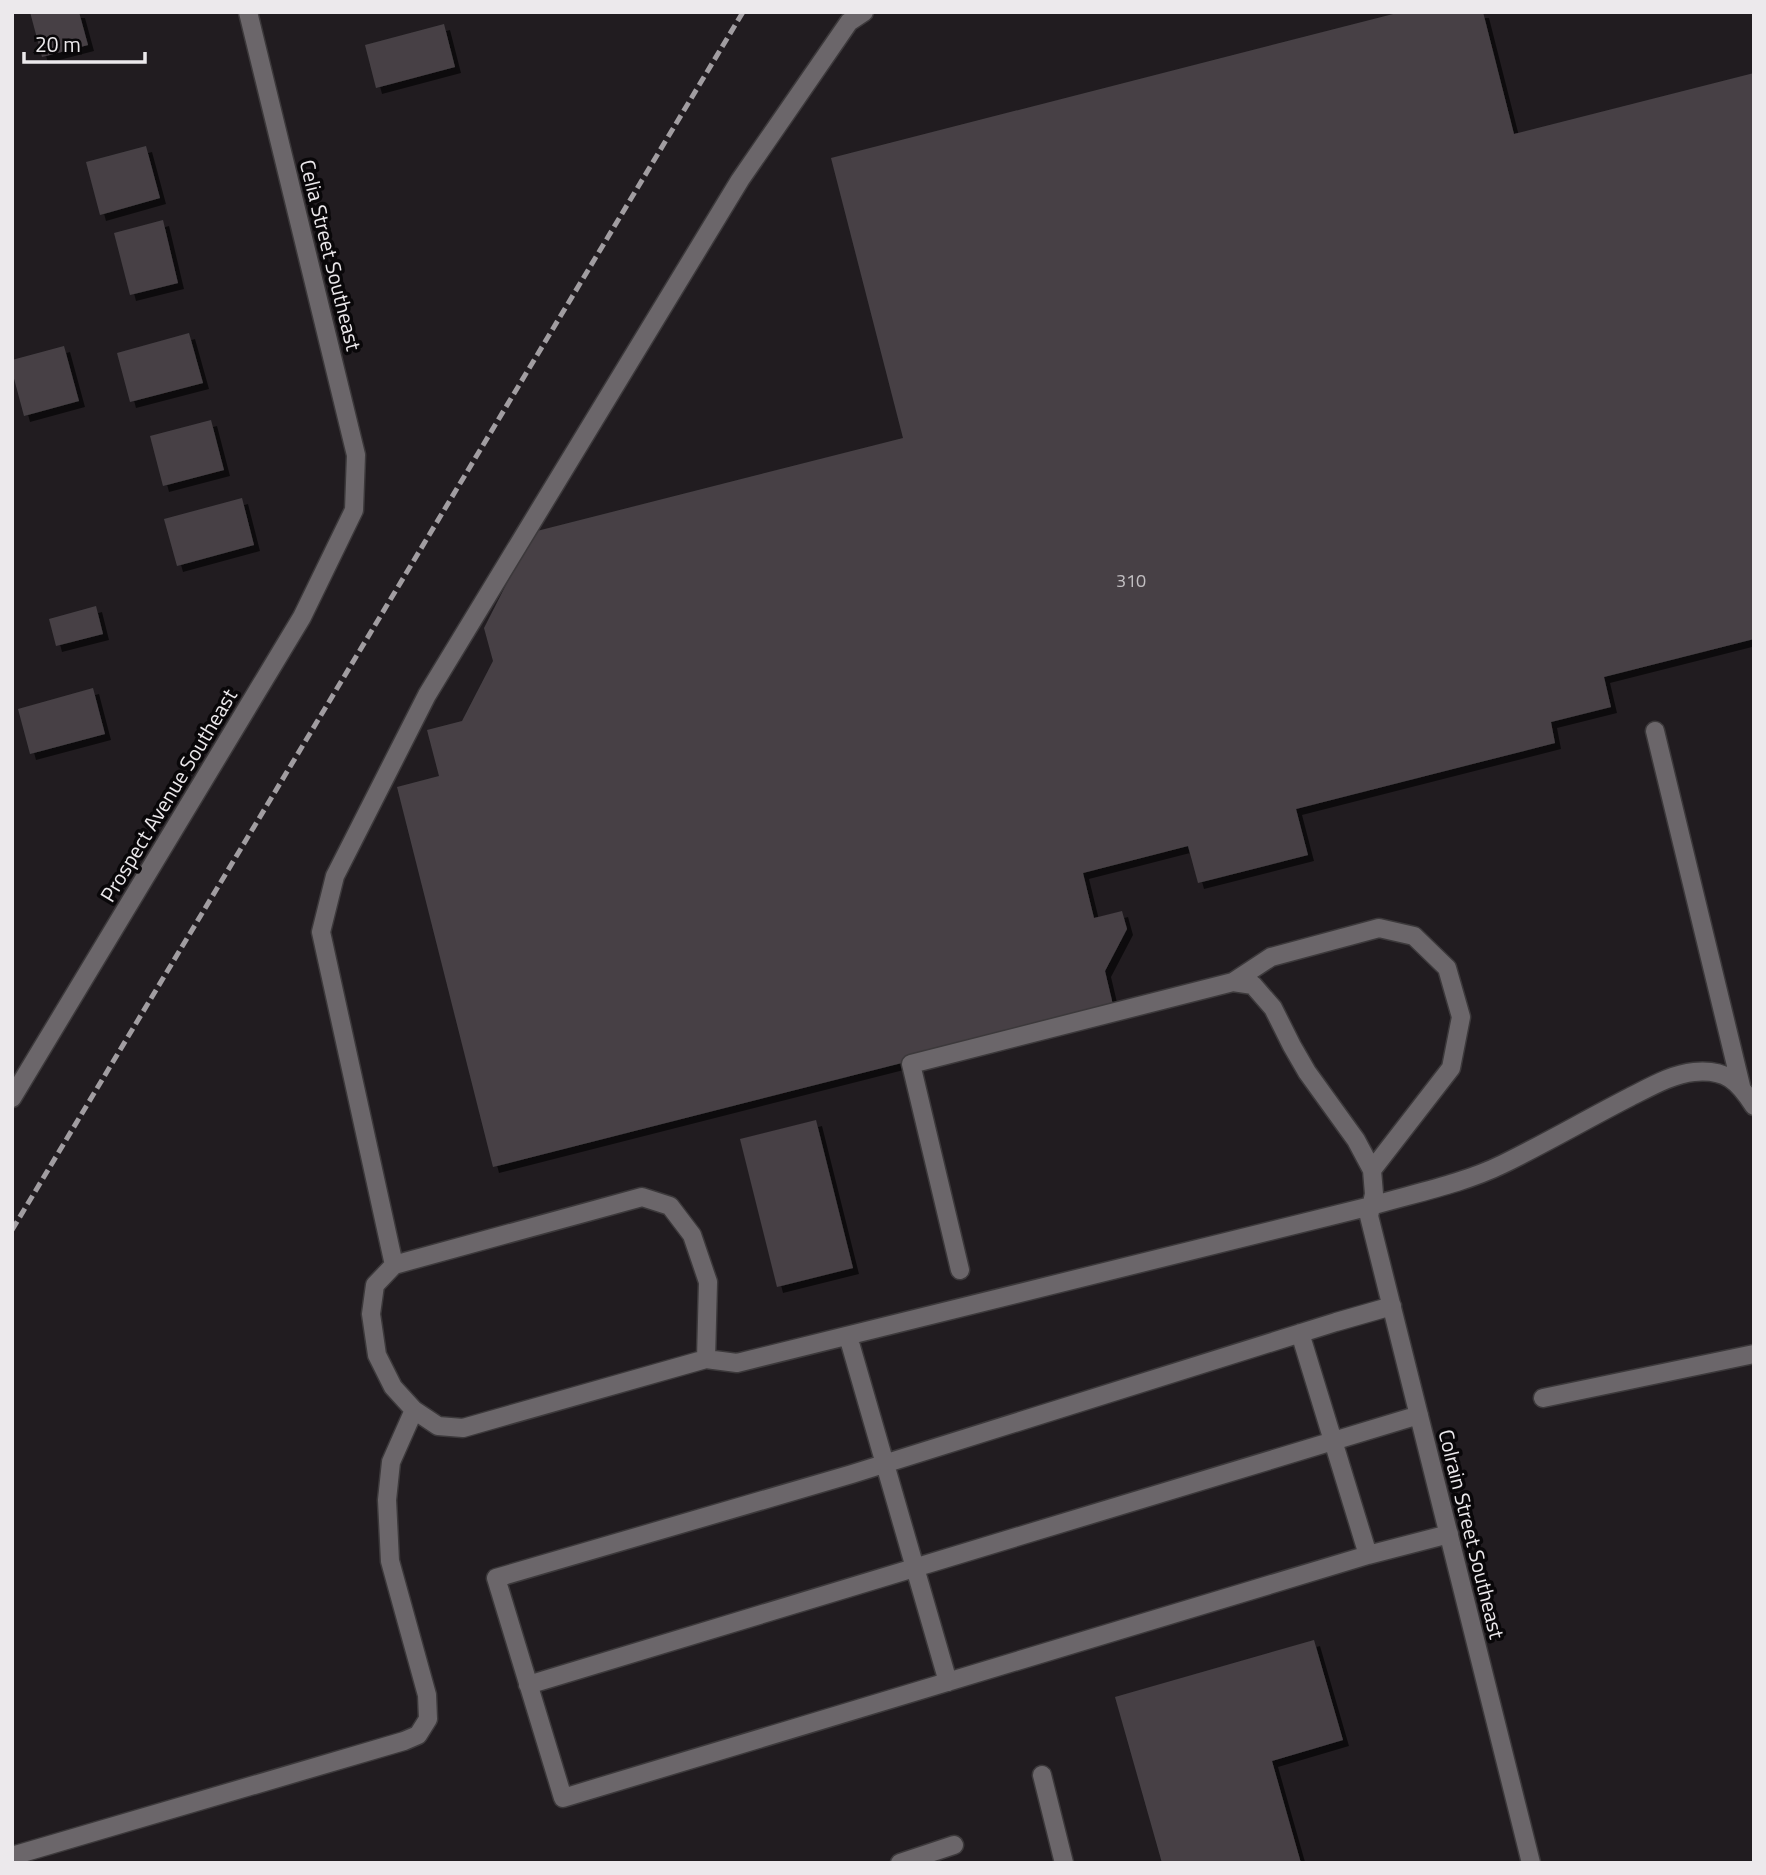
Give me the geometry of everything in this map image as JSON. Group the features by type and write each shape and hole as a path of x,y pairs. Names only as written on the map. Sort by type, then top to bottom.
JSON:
{"street":[{"name":"Celia Street Southeast","path":"248,12 356,455 354,510"},
{"path":"394,1265 321,932 335,876 428,695 740,180 849,22 864,12"},
{"name":"Prospect Avenue Southeast","path":"12,1098 302,617 354,510"},
{"path":"1654,731 1741,1086 1754,1106"},
{"path":"960,1270 911,1064 1233,982 1271,957 1379,928 1414,936 1447,968 1461,1017 1451,1068 1372,1170 1356,1140 1307,1072 1273,1008 1253,985 1233,982"},
{"path":"706,1359 708,1282 692,1235 670,1206 642,1197 394,1265 375,1285 371,1314 377,1355 393,1387 414,1410 438,1426 463,1428 706,1359 737,1363 1370,1211 1500,1165 1663,1081 1693,1072 1721,1073 1741,1086"},
{"name":"Colrain Street Southeast","path":"1372,1170 1374,1194 1370,1211 1531,1863"},
{"path":"1392,1306 884,1463 496,1578 563,1798 1368,1555 1449,1534"},
{"path":"1300,1333 1368,1555"},
{"path":"848,1336 948,1682"},
{"path":"1543,1398 1754,1354"},
{"path":"12,1856 418,1735 428,1719 427,1695 390,1561 387,1500 391,1462 414,1410"},
{"path":"528,1685 1419,1415"},
{"path":"1042,1775 1064,1863"},
{"path":"900,1863 954,1845"}],"building":[{"path":"30,12 79,12 88,45 42,57"},
{"path":"1401,12 1483,12 1514,134 1754,73 1754,639 1604,677 1611,707 1551,722 1555,743 1296,809 1308,855 1198,883 1188,846 1083,873 1094,918 1122,911 1127,929 1105,971 1114,1009 493,1167 397,787 439,776 427,730 462,721 493,661 484,628 533,532 903,438 831,158"},
{"path":"444,24 455,67 376,88 365,45"},
{"path":"146,146 160,198 100,215 86,162"},
{"path":"163,220 178,283 130,295 114,233"},
{"path":"189,333 203,383 130,402 117,353"},
{"path":"64,346 79,401 24,416 12,371 12,360"},
{"path":"211,420 224,470 163,486 150,436"},
{"path":"242,498 254,545 177,566 164,519"},
{"path":"96,606 103,634 56,646 49,619"},
{"path":"93,688 105,734 30,754 18,709"},
{"path":"816,1120 853,1268 777,1287 740,1139"},
{"path":"1314,1640 1343,1740 1272,1761 1301,1863 1162,1863 1115,1697"}],"railway":[{"path":"12,1230 743,12"}]}
